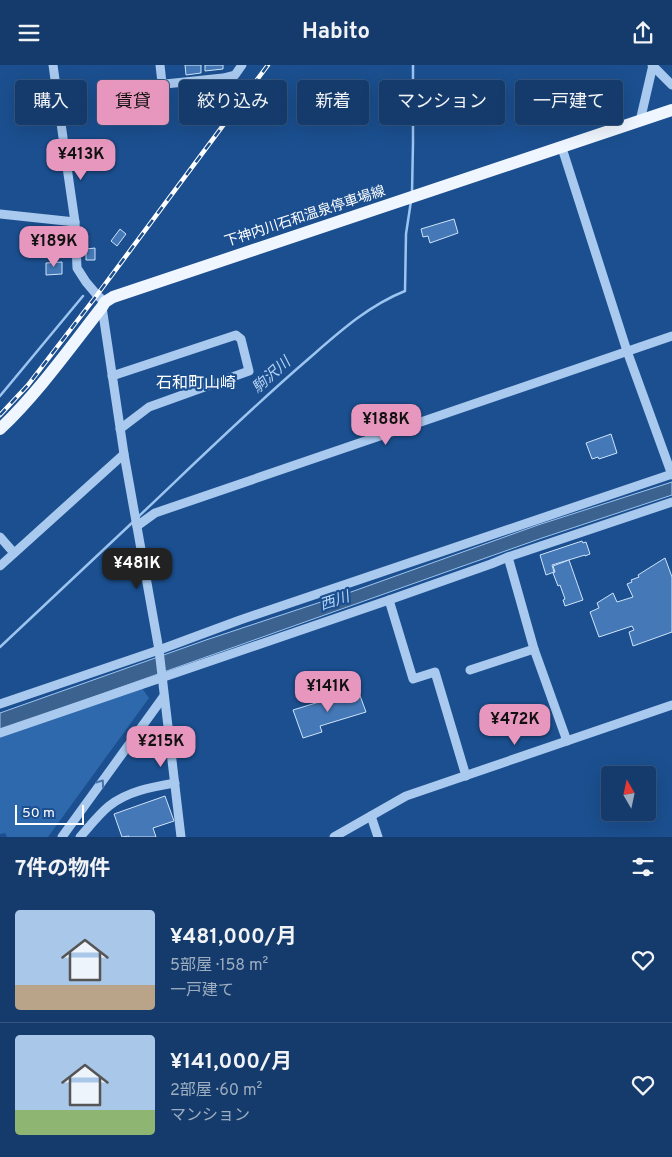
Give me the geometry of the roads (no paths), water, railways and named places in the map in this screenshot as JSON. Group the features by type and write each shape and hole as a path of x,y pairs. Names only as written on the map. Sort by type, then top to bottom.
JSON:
{"main road":[{"name":"下神内川石和温泉停車場線","path":"103,304 113,297 147,285 672,110"},
{"path":"0,429 41,385 103,304"}],"street":[{"path":"54,65 66,167 76,222 78,268 103,304 124,454 160,653 181,837"},
{"path":"160,65 162,83 165,84 223,78 235,75 242,65"},
{"path":"652,65 672,85"},
{"path":"640,121 652,65"},
{"path":"0,705 160,653 240,620 672,475 627,351 562,148"},
{"path":"0,215 76,222"},
{"path":"112,376 236,335 241,339 249,371 149,407 120,429"},
{"path":"137,526 156,513 672,336"},
{"path":"0,566 124,454"},
{"path":"0,733 672,502"},
{"path":"0,537 14,553"},
{"path":"508,557 534,649 567,741"},
{"path":"389,600 413,679 435,672 466,776"},
{"path":"470,671 534,649"},
{"path":"62,837 164,696"},
{"path":"334,837 406,796 672,705"},
{"path":"80,837 109,806 146,788 174,783"},
{"path":"371,816 378,837"}],"water":[{"name":"西川","path":"672,482 672,495 542,538 0,730 0,713 206,640 351,592 538,525"}],"waterway":[{"name":"駒沢川","path":"412,193 413,65"},
{"name":"駒沢川","path":"138,517 284,380 329,341 365,313 405,291 406,234 411,201"},
{"path":"0,396 83,296"},
{"name":"駒沢川","path":"0,647 134,521"}],"railway":[{"path":"0,415 28,385 97,295 268,65"}],"district":[{"name":"石和町山崎","path":"196,384"}]}
